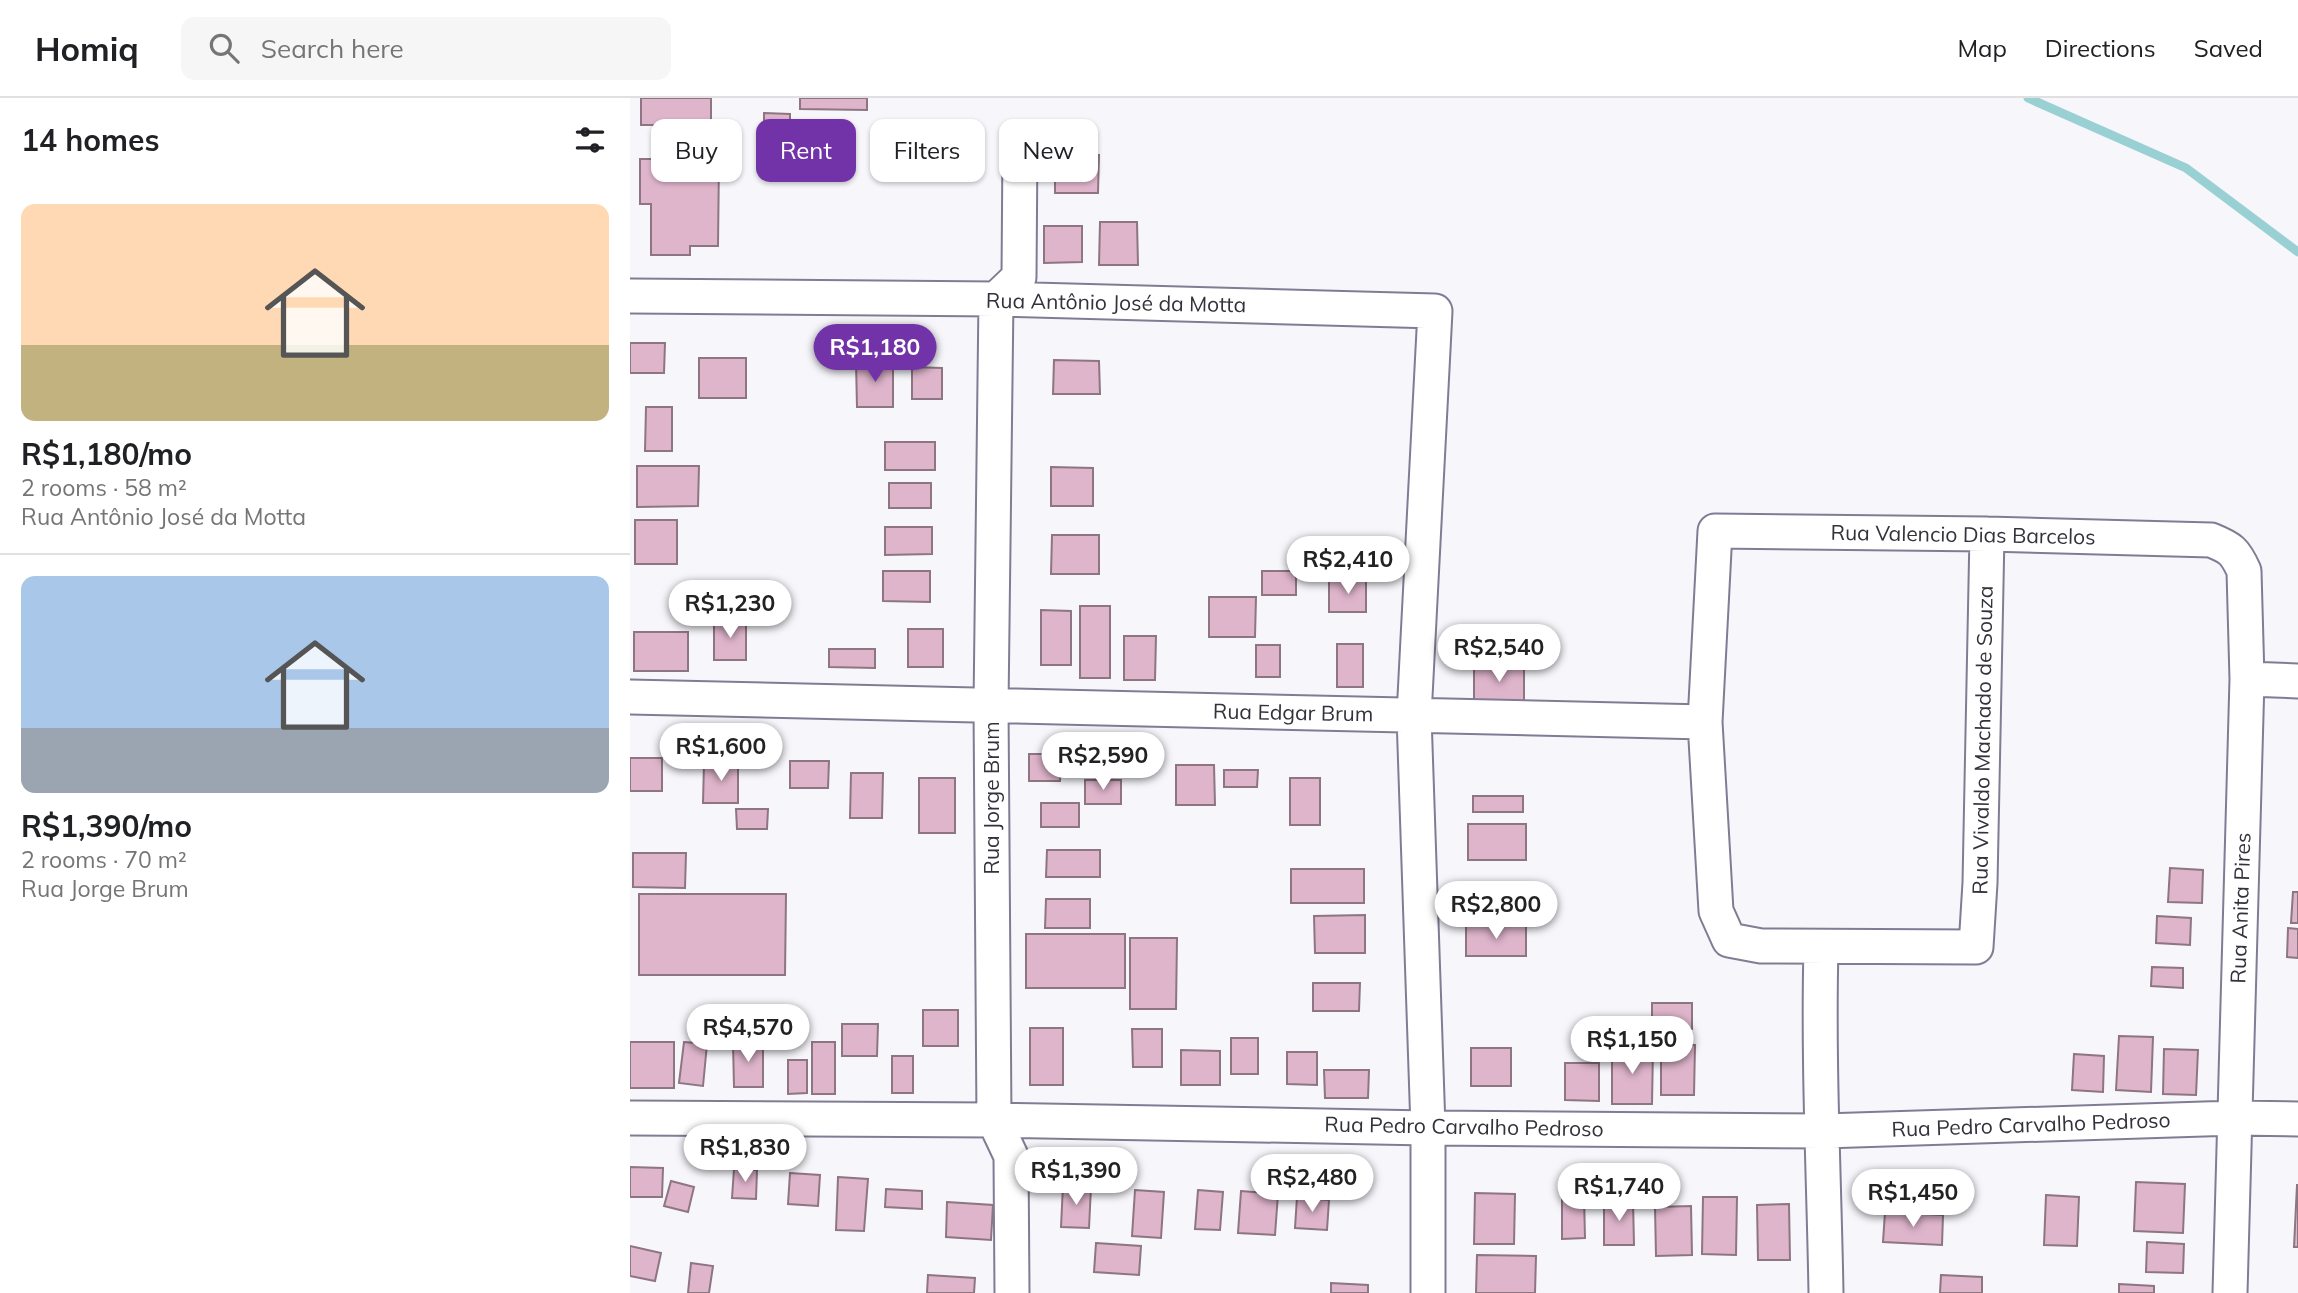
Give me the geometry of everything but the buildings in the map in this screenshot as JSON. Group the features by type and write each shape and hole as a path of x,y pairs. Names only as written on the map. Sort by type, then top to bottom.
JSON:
{"street":[{"path":"996,299 1019,276 1020,182"},
{"name":"Rua Antônio José da Motta","path":"630,296 996,299 1435,311 1414,716"},
{"name":"Rua Jorge Brum","path":"996,299 991,706 994,1120 1011,1156 1012,1293"},
{"name":"Rua Valencio Dias Barcelos","path":"1705,722 1715,531 2211,540"},
{"name":"Rua Vivaldo Machado de Souza","path":"1821,948 1976,947 1980,883 1987,534"},
{"name":"Rua Anita Pires","path":"2211,540 2237,554 2244,571 2247,678 2230,1293"},
{"path":"2247,678 2298,681"},
{"name":"Rua Edgar Brum","path":"630,697 1705,722"},
{"path":"1414,716 1428,1128 1428,1293"},
{"path":"1705,722 1716,911 1729,940 1761,946 1821,948 1819,1025 1824,1131 1826,1293"},
{"name":"Rua Pedro Carvalho Pedroso","path":"630,1118 1824,1131 2235,1118 2298,1119"}],"waterway":[{"path":"2028,98 2186,168 2298,252"}]}
